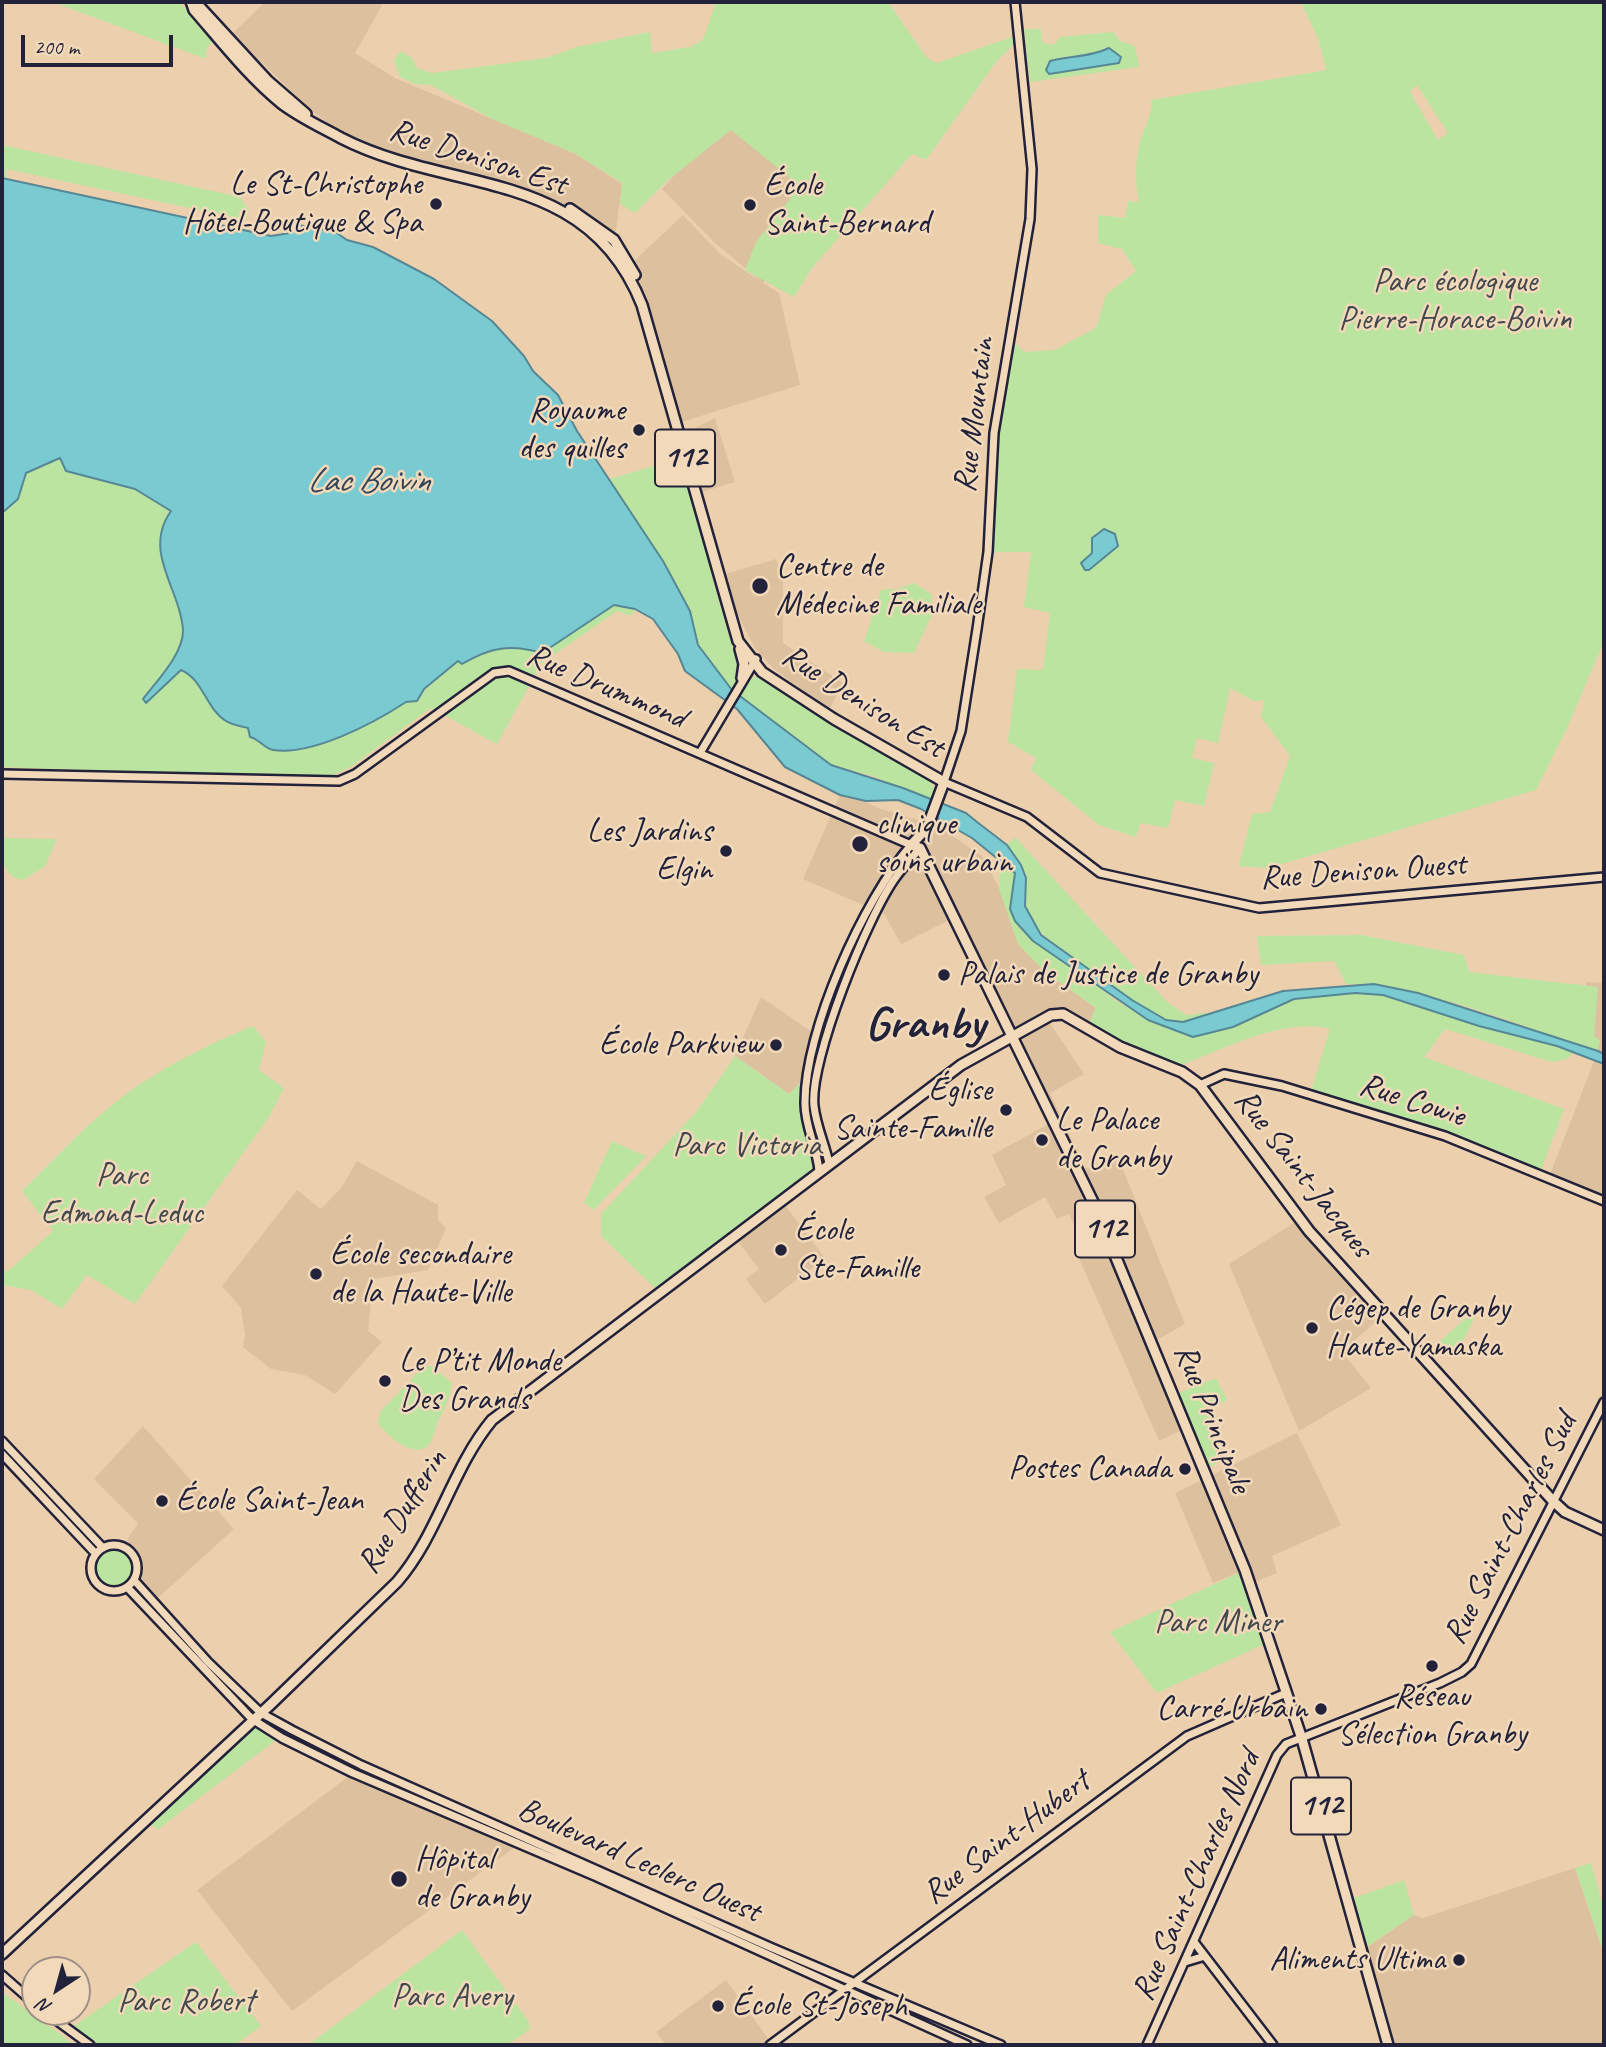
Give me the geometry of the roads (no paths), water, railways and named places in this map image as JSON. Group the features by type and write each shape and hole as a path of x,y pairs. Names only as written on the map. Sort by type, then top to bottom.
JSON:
{"main road":[{"name":"Rue Denison Est","path":"191,3 199,6 285,96 327,129 373,152 585,217 614,240 635,276 738,641 762,673 942,787"},
{"path":"729,615 754,660 785,687"},
{"path":"738,641 744,664 741,680 762,673"},
{"name":"Rue Mountain","path":"916,847 927,828 942,787"},
{"name":"Rue Principale","path":"916,847 1081,1176 1124,1271 1245,1570 1302,1739 1388,2045"},
{"name":"Rue Saint-Jacques","path":"1012,1035 1051,1015 1063,1014 1119,1047 1190,1075 1309,1231 1553,1501 1565,1511 1604,1530"},
{"name":"Rue Dufferin","path":"2,1954 261,1713 402,1576 478,1439 492,1420 961,1065 1012,1035"}],"street":[{"name":"Rue Mountain","path":"942,787 961,731 977,629 988,552 994,433 1030,219 1032,169 1015,2"},
{"path":"700,753 754,660"},
{"name":"Rue Drummond","path":"2,774 339,781 355,774 479,683 502,671 518,673 916,847"},
{"name":"Rue Denison Ouest","path":"942,787 1027,817 1100,873 1259,908 1604,877"},
{"path":"830,1163 814,1106 815,1083 827,1034 881,903 916,847"},
{"path":"819,1171 805,1106 817,1035 849,950 868,909 884,879 916,847"},
{"name":"Rue Cowie","path":"1200,1085 1216,1075 1231,1074 1300,1091 1445,1136 1604,1201"},
{"name":"Rue Saint-Charles Sud","path":"1302,1739 1462,1672 1471,1664 1604,1402"},
{"path":"2,1441 103,1548"},
{"path":"2,1454 96,1554"},
{"path":"120,1546 132,1553 137,1569 134,1580 127,1587 111,1590 97,1582 92,1569 96,1554 103,1548 120,1546"},
{"name":"Boulevard Leclerc Ouest","path":"134,1580 208,1662 261,1713 361,1765 770,1947 1001,2045"},
{"name":"Boulevard Leclerc Ouest","path":"127,1587 252,1720 353,1773 597,1877 967,2045"},
{"name":"Rue Saint-Hubert","path":"770,2045 1187,1735 1286,1693"},
{"name":"Rue Saint-Charles Nord","path":"1147,2045 1272,1764 1286,1744 1302,1739"},
{"path":"1194,1942 1273,2045"},
{"path":"1185,1962 1205,1956"},
{"path":"2,1975 21,1992"},
{"path":"64,2026 90,2045"}],"water":[{"path":"1109,48 1121,57 1119,63 1049,74 1046,70 1050,61 1088,55"},
{"name":"Lac Boivin","path":"2,178 271,236 290,233 292,224 334,231 347,240 373,247 434,279 492,321 524,356 533,371 558,395 577,431 663,561 690,611 698,645 732,690 831,765 903,788 966,813 1007,845 1021,865 1026,878 1025,906 1041,935 1132,1000 1166,1020 1183,1022 1283,991 1374,984 1418,993 1598,1051 1604,1054 1604,1064 1557,1046 1479,1026 1383,995 1355,993 1294,999 1233,1027 1193,1037 1148,1020 1033,941 1015,921 1010,909 1015,873 972,838 921,809 898,800 866,801 840,795 785,767 737,709 685,671 678,654 653,619 635,609 614,605 542,653 510,648 482,654 462,664 458,661 424,689 417,701 406,702 360,728 306,748 289,751 267,748 250,737 248,728 231,724 219,716 200,687 181,670 146,703 143,699 168,667 182,639 183,630 176,599 161,556 163,526 171,511 135,489 66,471 60,458 26,473 18,499 2,513"},
{"path":"1104,529 1115,534 1118,546 1089,570 1085,570 1081,563 1092,553 1092,538"}],"place":[{"name":"Le St-Christophe Hôtel-Boutique & Spa","path":"436,204"},
{"name":"École Saint-Bernard","path":"750,205"},
{"name":"Royaume des quilles","path":"639,430"},
{"name":"Centre de Médecine Familiale","path":"760,586"},
{"name":"clinique soins urbain","path":"860,844"},
{"name":"Les Jardins Elgin","path":"726,851"},
{"name":"Palais de Justice de Granby","path":"944,975"},
{"name":"École Parkview","path":"776,1045"},
{"name":"Église Sainte-Famille","path":"1006,1110"},
{"name":"Le Palace de Granby","path":"1042,1140"},
{"name":"École Ste-Famille","path":"781,1250"},
{"name":"École secondaire de la Haute-Ville","path":"316,1274"},
{"name":"Cégep de Granby Haute-Yamaska","path":"1312,1328"},
{"name":"Le P’tit Monde Des Grands","path":"385,1381"},
{"name":"Postes Canada","path":"1185,1469"},
{"name":"École Saint-Jean","path":"162,1501"},
{"name":"Réseau Sélection Granby","path":"1432,1666"},
{"name":"Carré Urbain","path":"1321,1709"},
{"name":"Hôpital de Granby","path":"399,1879"},
{"name":"Aliments Ultima","path":"1459,1960"},
{"name":"École St-Joseph","path":"718,2006"}],"district":[{"name":"Granby","path":"925,1026"}],"park label":[{"name":"Parc écologique Pierre-Horace-Boivin","path":"1455,301"},
{"name":"Parc Victoria","path":"747,1146"},
{"name":"Parc Edmond-Leduc","path":"122,1195"},
{"name":"Parc Miner","path":"1218,1623"},
{"name":"Parc Avery","path":"452,1997"},
{"name":"Parc Robert","path":"186,2002"}]}
